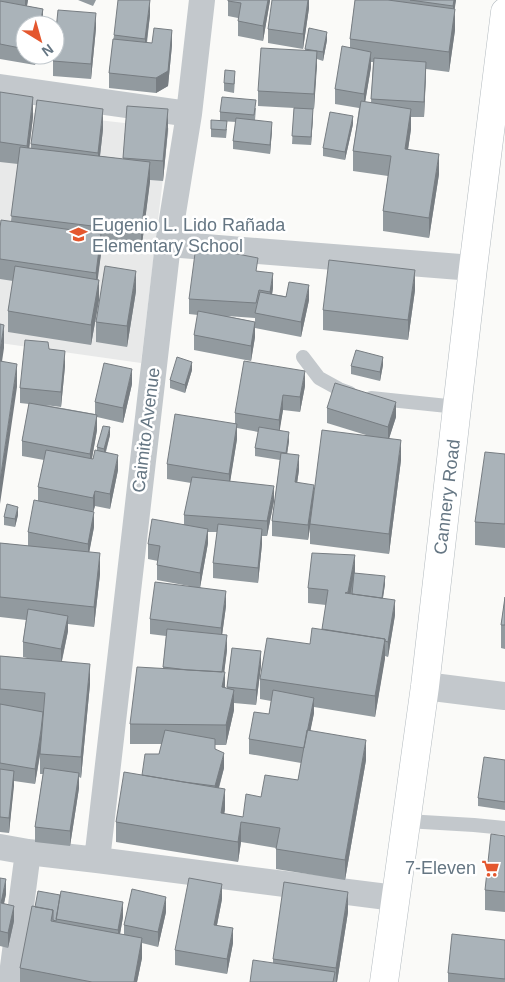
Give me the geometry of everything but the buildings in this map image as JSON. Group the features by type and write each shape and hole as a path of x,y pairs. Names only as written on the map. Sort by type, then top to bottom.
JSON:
{"main road":[{"name":"Cannery Road","path":"384,982 425,686 473,268 505,12"}],"street":[{"name":"Caimito Avenue","path":"97,860 168,244 188,114 202,0"},
{"path":"0,87 188,114"},
{"path":"168,244 473,268"},
{"path":"425,686 505,696"},
{"path":"0,847 395,898"},
{"path":"11,982 28,852"}],"lane":[{"path":"304,357 319,378 339,389 361,397 457,407"},
{"path":"406,821 505,828"}],"shaded area":[{"name":"Eugenio L. Lido Rañada Elementary School","path":"0,109 169,128 141,363 0,343"}],"place":[{"name":"Eugenio L. Lido Rañada Elementary School","path":"78,235"},
{"name":"7-Eleven","path":"490,868"}]}
